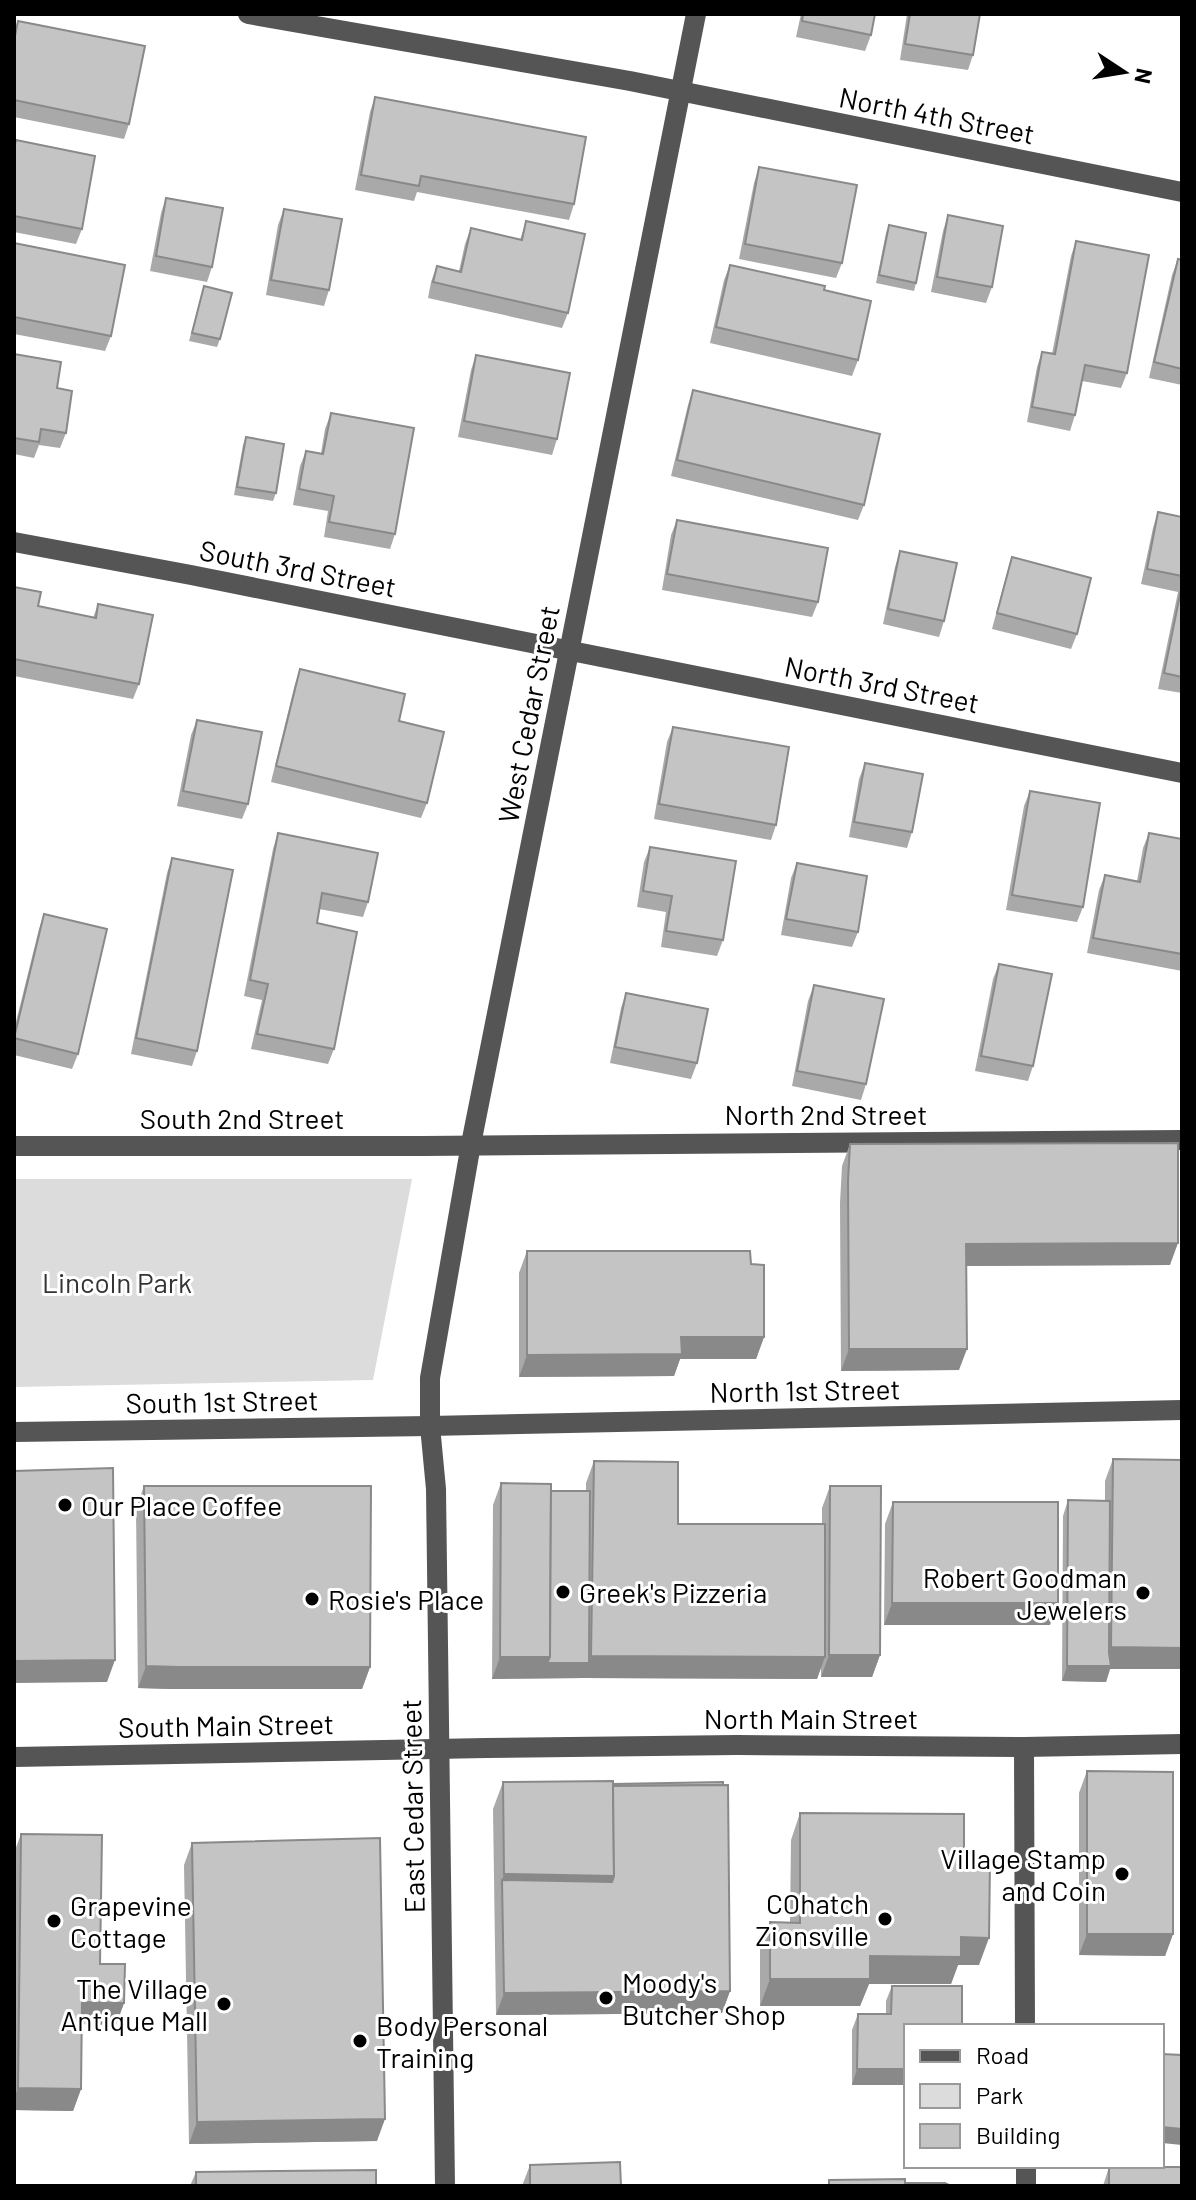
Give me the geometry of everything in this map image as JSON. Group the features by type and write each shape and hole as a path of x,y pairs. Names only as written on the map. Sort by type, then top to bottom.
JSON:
{"street":[{"name":"North 4th Street","path":"248,14 630,81 1182,192"},
{"name":"West Cedar Street","path":"430,1426 430,1378 471,1144 696,14"},
{"name":"South 3rd Street","path":"14,542 570,651"},
{"name":"North 3rd Street","path":"570,651 1182,773"},
{"name":"North 2nd Street","path":"471,1144 1182,1140"},
{"name":"South 2nd Street","path":"14,1146 471,1144"},
{"name":"North 1st Street","path":"430,1426 1182,1410"},
{"name":"South 1st Street","path":"14,1432 430,1426"},
{"name":"East Cedar Street","path":"430,1426 436,1489 445,2186"},
{"name":"North Main Street","path":"439,1748 1182,1744"},
{"path":"1024,1747 1025,2024"},
{"name":"South Main Street","path":"14,1757 439,1748"}],"green space":[{"name":"Lincoln Park","path":"14,1179 412,1179 373,1380 14,1387"}],"building":[{"path":"803,14 875,14 871,35 802,21"},
{"path":"910,14 980,14 973,55 905,44"},
{"path":"18,21 145,46 129,124 14,100 14,41"},
{"path":"375,97 586,137 574,204 421,176 419,186 361,175"},
{"path":"16,140 95,156 82,229 14,216"},
{"path":"759,167 857,185 842,263 745,244"},
{"path":"166,198 223,208 212,267 156,256"},
{"path":"284,209 342,219 329,290 271,280"},
{"path":"948,215 1003,226 992,287 937,277"},
{"path":"526,221 585,234 568,313 433,282 437,266 461,272 471,228 522,240"},
{"path":"889,225 926,233 916,283 879,275"},
{"path":"1076,241 1149,255 1127,373 1085,365 1075,415 1032,407 1042,352 1055,354"},
{"path":"14,243 125,265 111,336 14,317"},
{"path":"1178,259 1182,260 1182,369 1154,362"},
{"path":"730,265 825,286 824,290 871,301 858,360 716,327"},
{"path":"204,286 232,293 220,339 192,333"},
{"path":"14,354 61,362 57,388 72,391 66,433 41,429 39,442 14,438"},
{"path":"476,355 570,373 557,439 464,421"},
{"path":"693,390 880,434 864,505 677,460"},
{"path":"331,413 414,428 395,534 329,522 334,496 299,489 306,451 323,454"},
{"path":"246,437 284,444 276,493 237,487"},
{"path":"1158,512 1182,517 1182,576 1147,569"},
{"path":"677,520 828,548 818,602 667,574"},
{"path":"900,551 957,563 944,621 888,609"},
{"path":"1012,557 1091,578 1077,634 997,613"},
{"path":"1182,585 1182,677 1164,673"},
{"path":"14,587 41,592 38,606 96,618 98,604 153,615 139,684 14,659"},
{"path":"300,669 405,694 399,721 444,732 427,803 276,766"},
{"path":"197,720 262,732 248,804 183,791"},
{"path":"673,727 789,747 776,825 659,804"},
{"path":"865,763 923,774 912,832 854,822"},
{"path":"1030,791 1100,803 1083,907 1012,895"},
{"path":"278,833 378,853 368,902 322,893 317,923 357,932 334,1049 257,1034 268,984 250,980"},
{"path":"1149,833 1182,839 1182,954 1093,938 1105,875 1140,882"},
{"path":"650,847 736,861 723,940 666,931 672,896 643,891"},
{"path":"172,858 233,870 197,1051 136,1038"},
{"path":"797,863 867,876 858,932 786,919"},
{"path":"44,914 107,929 78,1054 14,1038"},
{"path":"999,964 1052,974 1033,1066 981,1056"},
{"path":"814,985 884,999 866,1084 797,1071"},
{"path":"626,993 708,1009 697,1063 615,1047"},
{"path":"1178,1143 1178,1243 966,1244 967,1349 849,1349 850,1144"},
{"path":"527,1251 750,1251 751,1264 764,1265 764,1337 681,1337 682,1354 527,1355"},
{"name":"Robert Goodman Jewelers","path":"1113,1459 1182,1460 1182,1648 1111,1647"},
{"path":"594,1461 678,1462 678,1524 825,1524 825,1657 591,1656"},
{"path":"113,1468 115,1660 14,1661 14,1471"},
{"path":"501,1483 551,1484 550,1657 500,1657"},
{"path":"144,1486 371,1486 370,1667 146,1666"},
{"path":"830,1486 881,1486 880,1655 829,1655"},
{"name":"Greek's Pizzeria","path":"551,1491 590,1491 589,1663 547,1663 550,1657"},
{"path":"1068,1500 1110,1501 1111,1666 1067,1666"},
{"path":"893,1502 1058,1502 1058,1603 892,1603"},
{"name":"Village Stamp and Coin","path":"1087,1771 1173,1772 1173,1934 1087,1934"},
{"path":"613,1781 614,1876 504,1874 503,1782"},
{"path":"723,1782 723,1785 613,1786 613,1784"},
{"path":"728,1785 730,1991 504,1993 502,1880 612,1882 613,1786"},
{"name":"COhatch Zionsville","path":"800,1813 964,1814 964,1861 990,1861 989,1938 961,1937 961,1957 870,1956 870,1979 770,1979 770,1922 800,1923"},
{"name":"Grapevine Cottage","path":"21,1834 102,1835 100,1964 125,1964 124,2003 82,2002 81,2089 18,2088"},
{"path":"380,1838 385,2119 197,2122 192,1843"},
{"path":"892,1986 962,1986 962,2024 904,2024 904,2069 857,2069 858,2014 891,2014"},
{"path":"1164,2054 1182,2055 1182,2129 1164,2127"},
{"path":"620,2162 621,2186 530,2186 530,2165"},
{"path":"1182,2167 1182,2186 1109,2186 1109,2168"},
{"path":"376,2170 376,2186 196,2186 196,2172"},
{"path":"905,2179 905,2183 945,2183 951,2186 829,2186 829,2180"}],"place":[{"name":"Our Place Coffee","path":"65,1505"},
{"name":"Greek's Pizzeria","path":"563,1592"},
{"name":"Robert Goodman Jewelers","path":"1143,1593"},
{"name":"Rosie's Place","path":"312,1599"},
{"name":"Village Stamp and Coin","path":"1122,1874"},
{"name":"COhatch Zionsville","path":"885,1919"},
{"name":"Grapevine Cottage","path":"54,1921"},
{"name":"Moody's Butcher Shop","path":"606,1998"},
{"name":"The Village Antique Mall","path":"224,2004"},
{"name":"Body Personal Training","path":"360,2041"}]}
